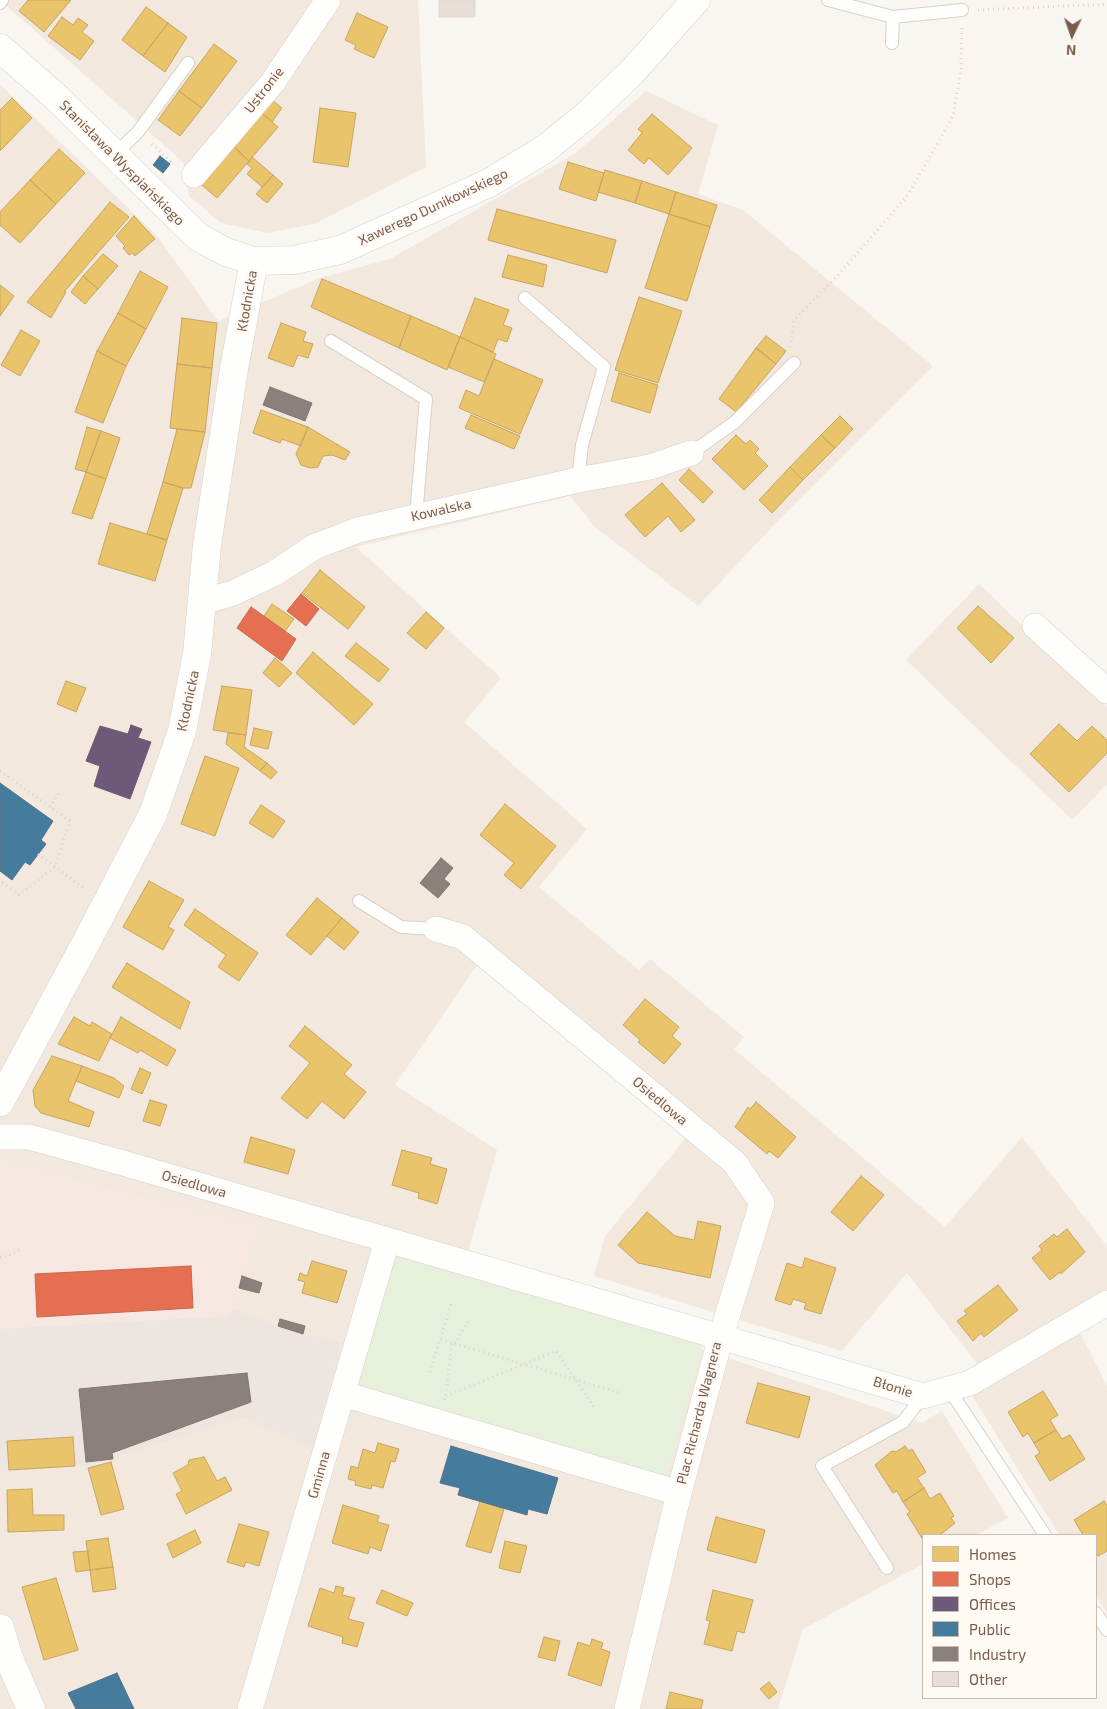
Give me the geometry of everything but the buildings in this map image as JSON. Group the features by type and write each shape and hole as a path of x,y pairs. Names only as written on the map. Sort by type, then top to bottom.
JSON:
{"main road":[{"name":"Xawerego Dunikowskiego","path":"254,262 294,260 340,250 490,183 509,172 545,149 588,114 632,72 696,0"},
{"name":"Stanisława Wyspiańskiego","path":"0,48 115,154 198,236 226,252 254,262"},
{"name":"Kłodnicka","path":"0,1102 153,814 184,723 192,688 203,602 207,545 234,369 254,262"},
{"path":"0,1628 8,1656 31,1709"}],"street":[{"name":"Ustronie","path":"194,175 273,82 328,0"},
{"name":"Kowalska","path":"203,602 233,593 275,573 314,547 358,530 578,480 650,467 691,453"},
{"path":"1035,626 1107,691"},
{"name":"Osiedlowa","path":"436,929 463,937 734,1163 740,1171 762,1203 721,1336"},
{"name":"Osiedlowa","path":"0,1137 29,1137 387,1241"},
{"name":"Plac Richarda Wagnera","path":"387,1241 721,1336 679,1493 627,1709"},
{"name":"Gminna","path":"250,1709 387,1241"},
{"name":"Błonie","path":"721,1336 923,1396 970,1383 1107,1303"},
{"path":"343,1394 679,1493"}],"lane":[{"path":"828,0 893,17 962,10"},
{"path":"892,43 893,17"},
{"path":"115,154 138,132 188,63"},
{"path":"525,298 604,367 582,444 578,480"},
{"path":"331,341 426,399 416,516"},
{"path":"691,453 735,422 794,363"},
{"path":"359,901 401,927 436,929"},
{"path":"949,1389 1044,1534"},
{"path":"887,1568 822,1466 903,1422 923,1396"},
{"path":"1097,1615 1107,1630"}],"path":[{"path":"794,363 789,342 794,320 840,273 908,195 953,116 961,69 962,10 1107,4"},
{"path":"138,132 191,178 194,175"},
{"path":"0,771 70,821 56,867 20,895 0,881"},
{"path":"50,807 60,791"},
{"path":"38,854 93,895"},
{"path":"0,1257 6,1257 20,1250"},
{"path":"430,1372 451,1304"},
{"path":"438,1422 446,1396 453,1343 468,1321"},
{"path":"441,1339 620,1393"},
{"path":"446,1396 557,1349 596,1410"}],"shaded area":[{"path":"0,0 418,0 426,167 314,224 267,233 221,223 189,196 183,162"},
{"path":"0,84 157,236 218,321 320,278 390,259 576,153 646,91 718,125 698,194 743,210 933,366 771,528 698,606 595,527 570,496 356,547 501,678 464,722 587,829 539,887 639,970 650,959 744,1037 734,1049 945,1227 1022,1137 1107,1246 1107,1295 1071,1315 1107,1386 1107,1614 1097,1597 1097,1534 1058,1534 960,1376 978,1365 907,1273 842,1351 594,1276 605,1236 700,1121 490,946 395,1085 497,1150 463,1269 922,1423 942,1411 1008,1518 978,1534 922,1534 922,1565 803,1629 778,1709 0,1709"},
{"path":"979,584 1107,707 1107,784 1072,820 906,660"},
{"path":"1,1160 257,1227 231,1316 0,1329"},
{"path":"233,1309 278,1326 342,1344 312,1449 243,1417 88,1466 0,1472 0,1329 230,1316"}],"green space":[{"path":"404,1259 703,1345 666,1477 356,1387 392,1267"}]}
